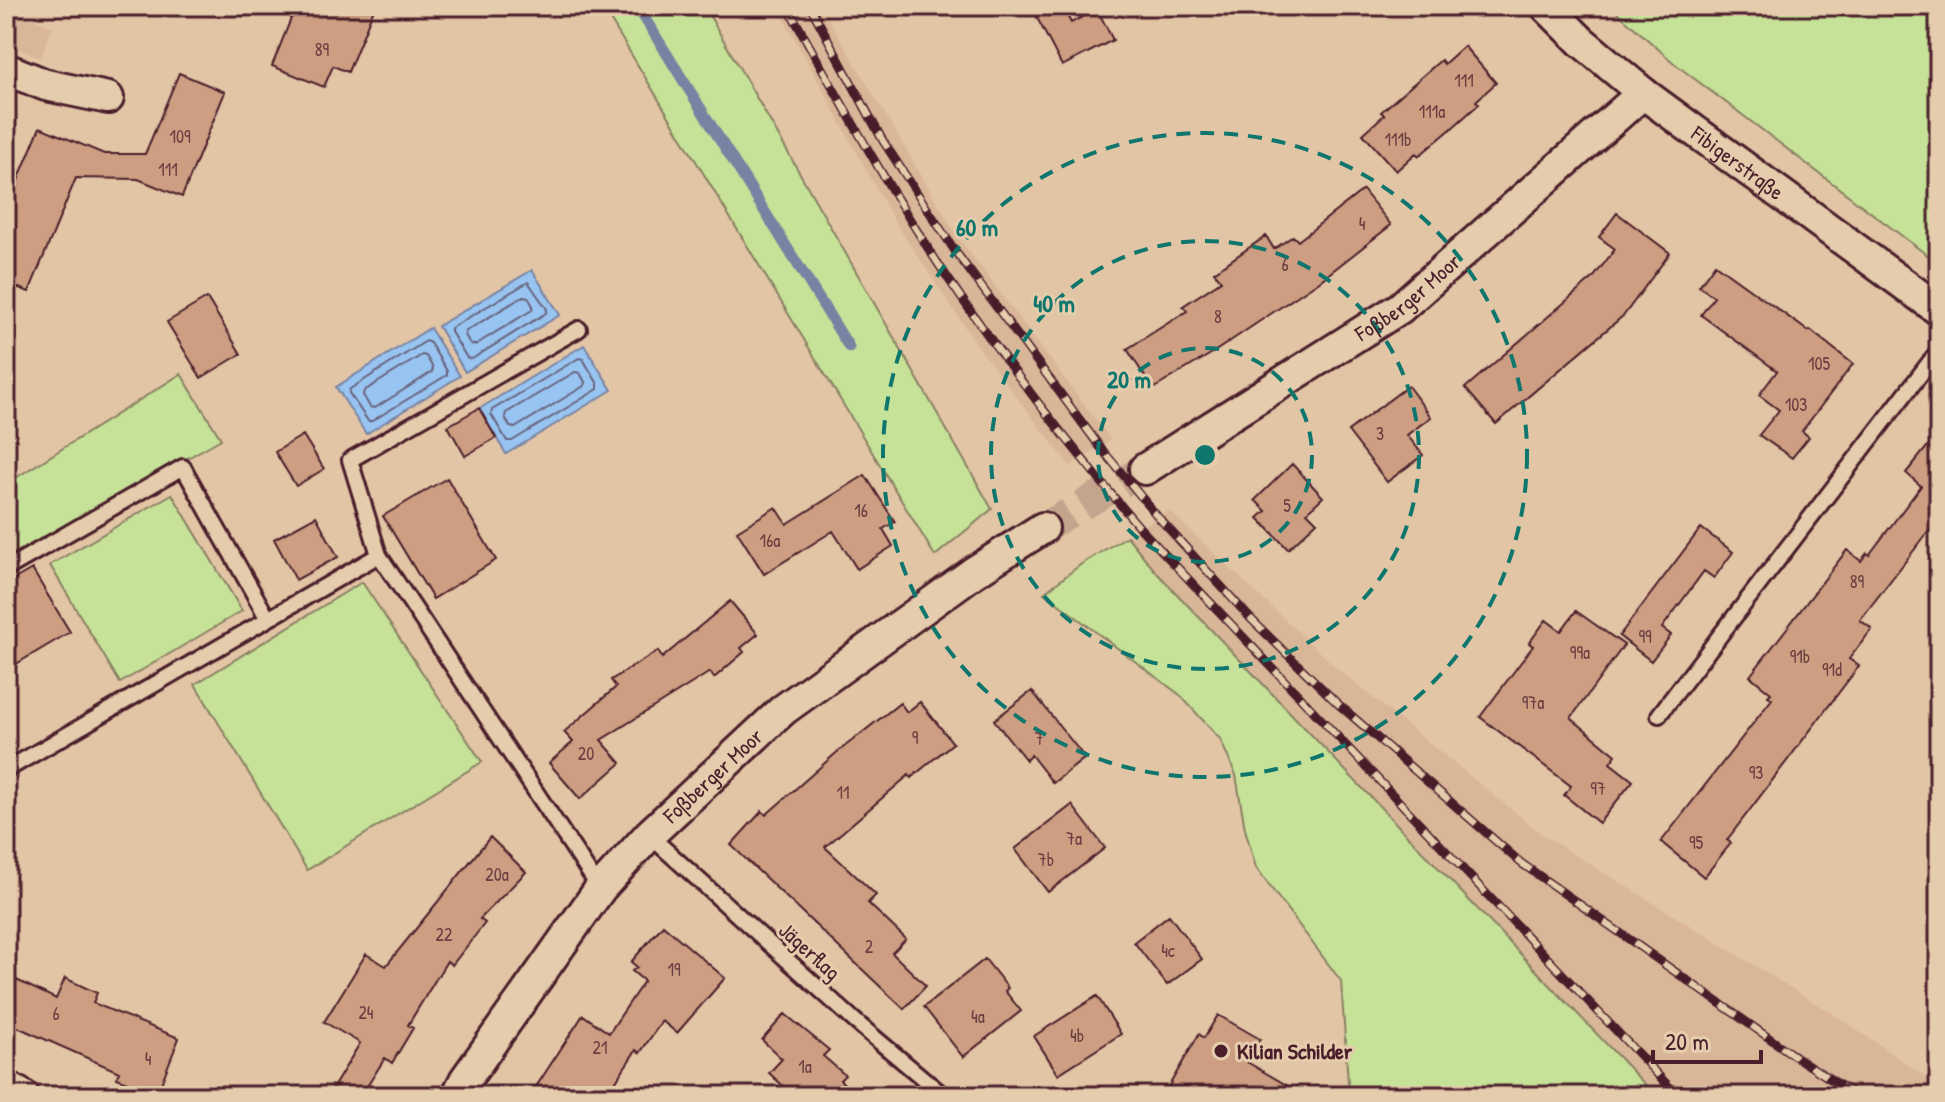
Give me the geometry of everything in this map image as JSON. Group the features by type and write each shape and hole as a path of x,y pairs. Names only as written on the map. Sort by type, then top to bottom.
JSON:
{"street":[{"name":"Fibigerstraße","path":"1546,6 1581,41 1643,93 1939,310"},
{"path":"6,69 46,85 108,98"},
{"name":"Foßberger Moor","path":"1145,469 1400,308 1643,93"},
{"name":"Foßberger Moor","path":"457,1096 465,1080 600,889 649,835 783,710 974,572 1043,528"},
{"path":"6,1086 23,1096"}],"lane":[{"path":"579,329 350,460 379,555 600,889"},
{"path":"1659,715 1939,350"},
{"path":"6,569 183,467 268,619"},
{"path":"6,770 379,555"},
{"name":"Jägerflag","path":"649,835 856,1022 944,1096"}],"shaded area":[{"path":"777,6 821,6 957,236 1111,440 1070,466 981,351 893,219"},
{"path":"6,8 53,27 40,58 6,43"},
{"path":"1169,511 1341,672 1543,835 1838,1017 1939,1086 1939,1096 1656,1096 1156,572 1127,536"}],"green space":[{"path":"602,6 704,6 992,509 935,556"},
{"path":"1610,6 1939,6 1939,264 1675,64"},
{"path":"181,374 221,439 6,562 6,484"},
{"path":"172,494 242,611 120,683 50,565"},
{"path":"1127,536 1156,572 1656,1096 1349,1096 1341,981 1256,868 1245,829 1236,775 1220,739 1180,695 1044,593 1080,565"},
{"path":"362,582 482,762 307,870 195,684"}],"water":[{"path":"532,270 560,315 465,372 438,326"},
{"path":"430,328 460,376 366,434 336,387"},
{"path":"584,345 612,390 506,454 479,409"}],"building":[{"path":"296,6 375,6 348,72 333,66 324,87 272,66"},
{"path":"1031,6 1062,6 1071,23 1097,9 1113,40 1062,66"},
{"path":"1464,46 1496,83 1476,101 1479,104 1451,129 1396,171 1363,134 1384,115 1381,112 1441,60 1444,64"},
{"path":"179,73 225,92 182,197 138,179 76,178 29,292 6,283 6,209 40,127 104,154 145,154"},
{"path":"1363,190 1391,225 1321,280 1153,389 1127,349 1187,311 1183,306 1221,281 1214,272 1266,236 1274,249 1293,236 1298,241"},
{"path":"1617,213 1670,253 1624,315 1496,424 1465,388 1593,278 1615,249 1599,237"},
{"path":"1715,264 1853,364 1802,431 1809,437 1792,458 1759,435 1779,410 1759,395 1777,371 1701,315 1714,297 1699,286"},
{"path":"207,298 241,354 201,378 167,322"},
{"path":"1408,386 1431,417 1407,435 1423,455 1387,482 1348,431"},
{"path":"479,408 496,438 465,456 448,426"},
{"path":"1939,432 1939,518 1860,620 1872,629 1849,659 1859,666 1727,840 1731,843 1704,877 1661,842 1772,699 1768,696 1771,693 1750,676 1847,550 1861,561 1867,553 1869,555 1921,486 1906,473"},
{"path":"303,435 324,469 296,486 275,452"},
{"path":"1292,464 1323,497 1307,512 1317,522 1288,549 1258,518 1266,511 1255,500"},
{"path":"865,475 895,522 883,529 893,546 857,569 833,531 764,574 737,531 776,507 787,524"},
{"path":"447,478 496,560 433,599 383,516"},
{"path":"316,516 338,557 296,580 274,539"},
{"path":"1701,528 1733,552 1714,578 1704,571 1662,628 1671,635 1651,661 1619,636"},
{"path":"32,569 70,632 6,670 6,584"},
{"path":"730,601 758,634 741,648 744,652 714,678 710,672 601,740 621,763 580,799 549,763 573,742 564,732 616,687 611,680 658,651 662,658"},
{"path":"1576,611 1624,645 1571,718 1616,755 1610,763 1633,781 1599,823 1564,795 1571,786 1480,717 1533,646 1529,643 1546,620 1561,631"},
{"path":"1032,691 1085,758 1053,783 1031,755 1026,760 994,720"},
{"path":"920,702 953,743 911,778 909,775 825,847 876,895 868,903 906,939 892,953 926,986 904,1009 731,845 762,811 766,815 835,754 900,703 907,712"},
{"path":"1072,805 1105,848 1048,892 1015,849"},
{"path":"490,837 526,872 480,919 485,923 452,965 447,961 408,1025 413,1028 392,1063 385,1058 361,1096 328,1096 360,1043 324,1022 366,954 386,966"},
{"path":"1169,915 1202,959 1167,985 1134,942"},
{"path":"663,925 725,978 677,1033 662,1021 640,1053 636,1050 606,1096 530,1096 583,1015 609,1033 644,981 632,971 637,967 631,962"},
{"path":"985,959 1008,988 1005,991 1021,1011 963,1057 924,1007"},
{"path":"6,975 56,999 65,978 97,993 93,1003 179,1038 157,1094 117,1078 119,1072 6,1022"},
{"path":"1097,996 1121,1034 1058,1074 1034,1036"},
{"path":"785,1014 829,1050 823,1056 845,1075 840,1080 858,1096 794,1096 769,1073 782,1059 762,1040"},
{"name":"Kilian Schilder","path":"1218,1015 1260,1039 1247,1062 1305,1096 1163,1096 1199,1034 1204,1038"}],"waterway":[{"path":"637,6 849,347"}],"tunnel":[{"path":"1043,528 1145,469"}],"railway":[{"path":"787,6 920,236 1012,368 1088,465 1140,528 1678,1096"},
{"path":"810,6 883,141 955,251 1100,447 1158,517 1251,619 1337,703 1521,863 1796,1057 1857,1096"}],"place":[{"name":"Kilian Schilder","path":"1221,1051"}]}
